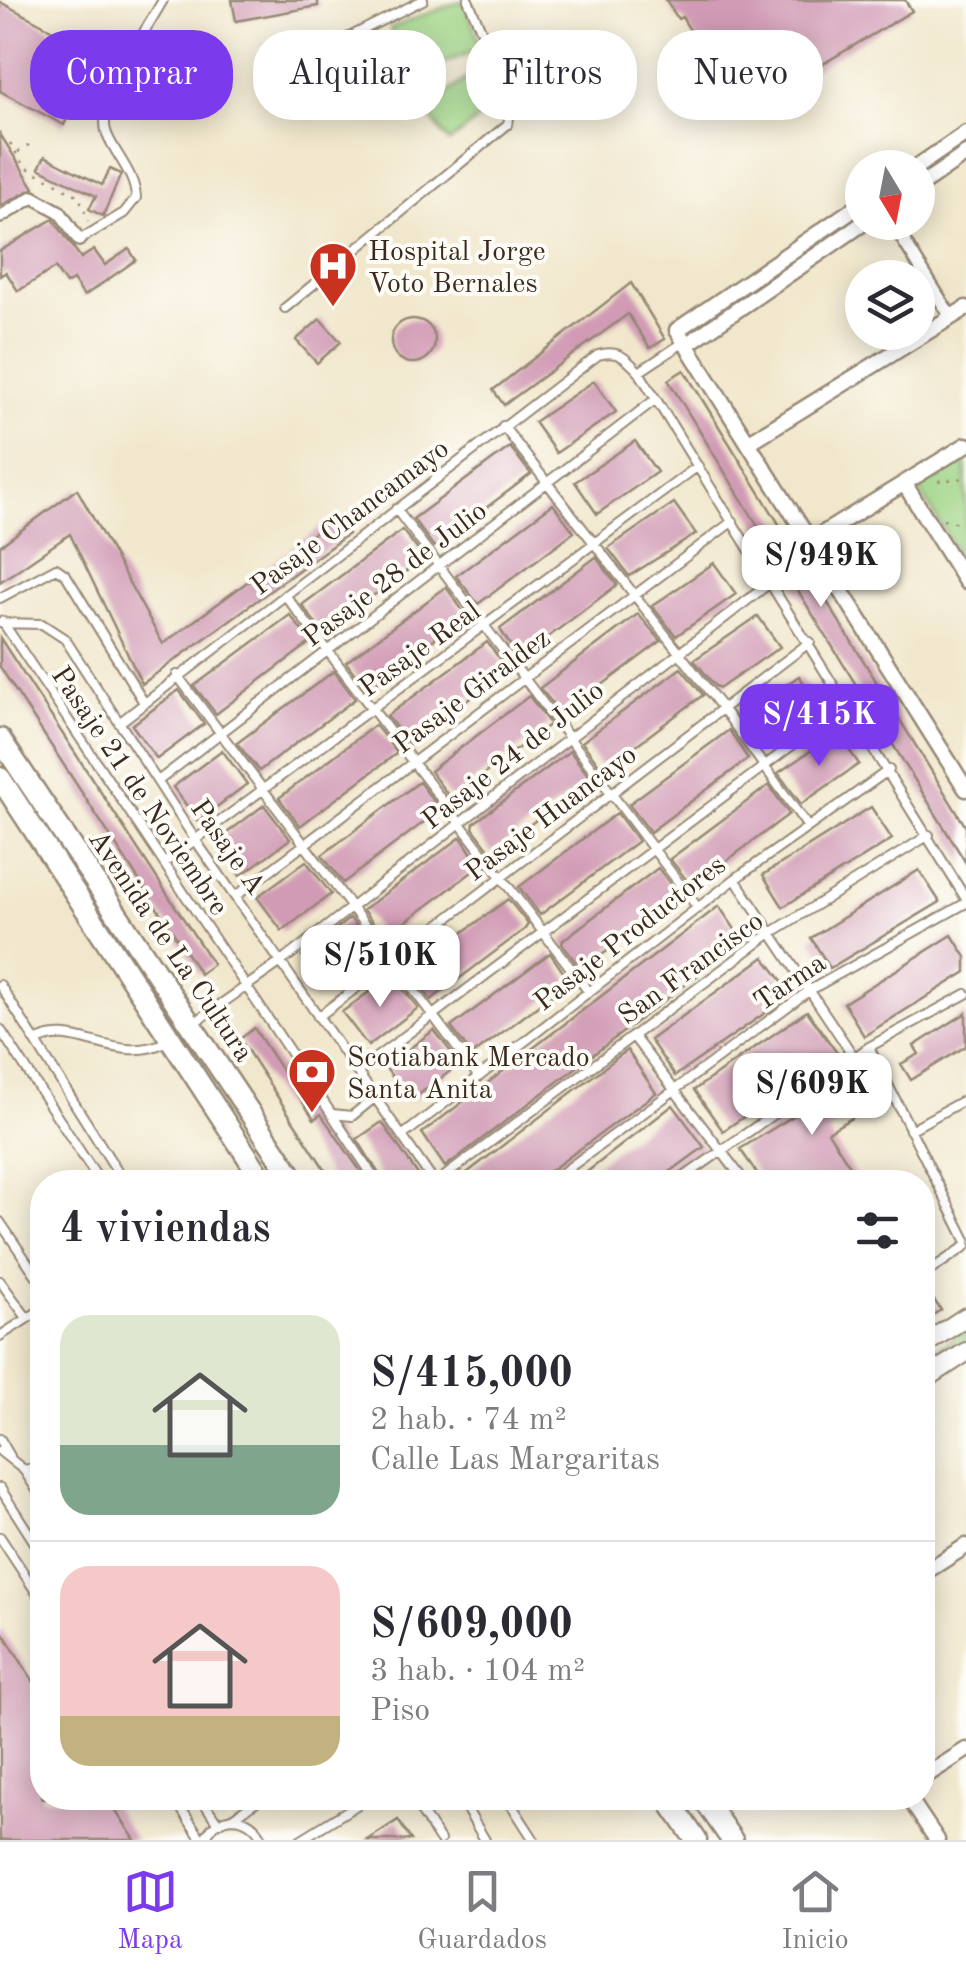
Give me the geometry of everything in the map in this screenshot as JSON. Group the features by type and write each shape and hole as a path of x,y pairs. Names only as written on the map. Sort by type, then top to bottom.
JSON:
{"main road":[{"name":"Avenida de La Cultura","path":"0,738 288,1170"},
{"name":"Avenida de La Cultura","path":"0,778 256,1170"},
{"path":"675,1810 696,1840"},
{"path":"711,1810 732,1840"}],"street":[{"path":"935,154 966,132"},
{"path":"935,175 966,154"},
{"path":"0,217 32,198 60,212 78,240"},
{"path":"683,339 738,288 845,215"},
{"path":"683,339 748,303 845,236"},
{"path":"903,240 952,317"},
{"path":"795,249 806,263"},
{"path":"738,288 748,303"},
{"path":"748,443 966,308"},
{"path":"683,339 966,789"},
{"path":"810,542 966,445"},
{"path":"904,483 966,582"},
{"path":"935,1337 966,1317"},
{"path":"935,1372 966,1352"},
{"path":"935,1566 966,1546"},
{"path":"935,1770 966,1750"},
{"path":"917,1810 937,1840"}],"lane":[{"path":"78,240 124,213 136,198 132,180 108,137 104,114 162,0"},
{"path":"363,30 424,0"},
{"path":"285,308 508,124 512,100 468,0"},
{"path":"683,339 640,372 929,835 966,901"},
{"name":"Pasaje Chancamayo","path":"118,723 598,356 610,352 623,355 640,372"},
{"name":"Pasaje 28 de Julio","path":"158,781 656,400"},
{"path":"504,426 766,766 808,827"},
{"name":"Pasaje Real","path":"164,862 372,712 698,466"},
{"path":"396,509 698,908"},
{"name":"Pasaje Giraldez","path":"236,896 733,521"},
{"path":"0,598 41,573 56,568 66,575 143,701"},
{"name":"Pasaje 24 de Julio","path":"172,1038 280,962 771,582"},
{"path":"284,594 589,992"},
{"name":"Pasaje A","path":"1,621 42,624 65,639 196,841 426,1170"},
{"name":"Pasaje 21 de Noviembre","path":"1,621 332,1114"},
{"name":"Pasaje Huancayo","path":"318,1016 810,642"},
{"path":"177,676 479,1076"},
{"path":"357,1072 847,704"},
{"name":"Pasaje Productores","path":"402,1136 735,879 888,770"},
{"name":"San Francisco","path":"451,1170 771,933 929,835"},
{"path":"735,879 854,1057"},
{"name":"Tarma","path":"567,1170 810,990 966,901"},
{"path":"0,985 116,1170"},
{"path":"693,1170 869,1047 966,994"},
{"path":"0,1029 92,1170"},
{"path":"36,1042 60,1033 108,1049 139,1050 172,1038"},
{"path":"633,1036 737,1170"},
{"path":"869,1047 930,1170"},
{"path":"332,1114 352,1116 374,1098"},
{"path":"910,1130 966,1099"},
{"path":"332,1114 369,1170"},
{"path":"935,1179 966,1243 935,1266"},
{"path":"955,1219 966,1212"},
{"path":"0,1222 30,1266"},
{"path":"0,1282 27,1318"},
{"path":"0,1336 30,1316"},
{"path":"0,1439 13,1460"},
{"path":"0,1451 30,1479"},
{"path":"24,1470 30,1469"},
{"path":"0,1488 30,1535"},
{"path":"0,1537 30,1583"},
{"path":"182,1810 203,1840 217,1822 244,1810"},
{"path":"209,1810 217,1822"},
{"path":"300,1840 349,1810"},
{"path":"420,1810 440,1840"},
{"path":"467,1810 485,1840"},
{"path":"515,1810 534,1840"},
{"path":"232,1818 253,1824 263,1840"}],"path":[{"path":"10,142 24,166 80,196 94,231"},
{"path":"16,153 32,143"},
{"path":"933,482 966,478"},
{"path":"946,535 936,518 966,525"}],"green space":[{"path":"463,0 475,30 466,30 466,54 446,62 446,30 390,28"},
{"path":"466,79 466,120 477,120 449,142 432,120 446,120 446,94"},
{"path":"966,453 966,568 916,484"},
{"path":"966,1330 966,1345 935,1366 935,1350"}],"building":[{"path":"232,0 318,0 318,6 236,21"},
{"path":"666,0 905,0 912,11 823,64 823,30 690,30 682,17 678,19"},
{"path":"0,2 53,30 30,30 30,107 0,91"},
{"path":"0,134 34,188 0,206"},
{"path":"45,156 102,185 110,169 121,174 103,216 89,209 96,196 39,168"},
{"path":"53,219 81,258 94,250 105,265 129,249 136,260 84,296 73,280 66,284 55,268 18,291 6,272 0,276 0,251"},
{"path":"631,283 665,339 650,348 628,314 504,405 493,390"},
{"path":"320,319 341,342 317,363 296,340"},
{"path":"413,319 428,326 435,341 428,356 413,363 398,356 391,341 398,326"},
{"path":"684,370 966,827 966,863 668,380"},
{"path":"594,381 616,412 556,453 534,422"},
{"path":"635,441 657,472 597,514 575,482"},
{"path":"510,447 531,474 434,547 413,519"},
{"path":"77,489 163,644 334,518 348,534 142,684 70,534 0,582 0,546"},
{"path":"674,503 696,534 629,576 608,548"},
{"path":"553,504 574,532 478,604 456,576"},
{"path":"402,530 424,558 323,633 302,605"},
{"path":"596,557 617,585 519,659 500,629"},
{"path":"714,563 736,594 676,636 652,606"},
{"path":"446,587 466,615 367,690 346,662"},
{"path":"638,614 661,641 562,715 540,688"},
{"path":"290,615 311,642 216,714 194,686"},
{"path":"758,616 780,647 720,688 715,686 694,660"},
{"path":"0,638 213,964 200,974 0,667"},
{"path":"487,642 508,670 409,744 387,716"},
{"path":"681,668 703,695 603,770 582,742"},
{"path":"334,671 355,699 259,771 237,743"},
{"path":"799,676 821,707 761,749 739,717"},
{"path":"179,690 204,724 157,759 132,725"},
{"path":"529,696 550,724 451,799 430,771"},
{"path":"375,725 397,753 300,826 279,798"},
{"path":"729,730 748,759 650,832 629,804"},
{"path":"837,733 859,764 801,804 778,773"},
{"path":"222,750 247,784 198,821 173,787"},
{"path":"570,751 591,779 492,853 473,828 474,823"},
{"path":"419,782 439,808 436,813 343,883 322,855"},
{"path":"769,785 789,814 692,887 670,859"},
{"path":"264,805 290,839 240,876 215,842"},
{"path":"871,807 892,839 783,907 763,875"},
{"path":"617,813 638,841 540,915 519,887"},
{"path":"461,837 480,866 384,938 363,910"},
{"path":"306,861 331,894 282,931 257,897"},
{"path":"658,868 680,896 582,970 563,940"},
{"path":"919,870 940,902 830,968 811,938"},
{"path":"508,899 528,924 525,929 431,1000 410,972"},
{"path":"719,906 743,941 445,1167 422,1133"},
{"path":"350,918 374,949 324,986 302,956"},
{"path":"952,935 966,957 966,972 864,1036 844,1003"},
{"path":"550,953 570,982 472,1055 451,1027"},
{"path":"764,957 792,994 675,1076 650,1040"},
{"path":"392,975 418,1008 368,1046 342,1012"},
{"path":"807,1011 837,1053 723,1131 694,1090"},
{"path":"966,1013 966,1046 911,1080 901,1064 919,1054 914,1046"},
{"path":"254,1028 314,1119 321,1114 360,1170 325,1170 240,1039"},
{"path":"434,1030 460,1064 410,1101 385,1067"},
{"path":"627,1050 656,1093 551,1170 471,1170"},
{"path":"867,1070 882,1100 828,1132 852,1170 755,1170 740,1149"},
{"path":"673,1105 704,1147 672,1170 589,1170"},
{"path":"382,1122 415,1170 376,1170 357,1139"},
{"path":"0,1628 30,1676 30,1810 116,1810 135,1840 0,1840"},
{"path":"398,1820 411,1840 367,1840"}],"place":[{"name":"Hospital Jorge Voto Bernales","path":"333,308"},
{"name":"Scotiabank Mercado Santa Anita","path":"312,1114"}]}
